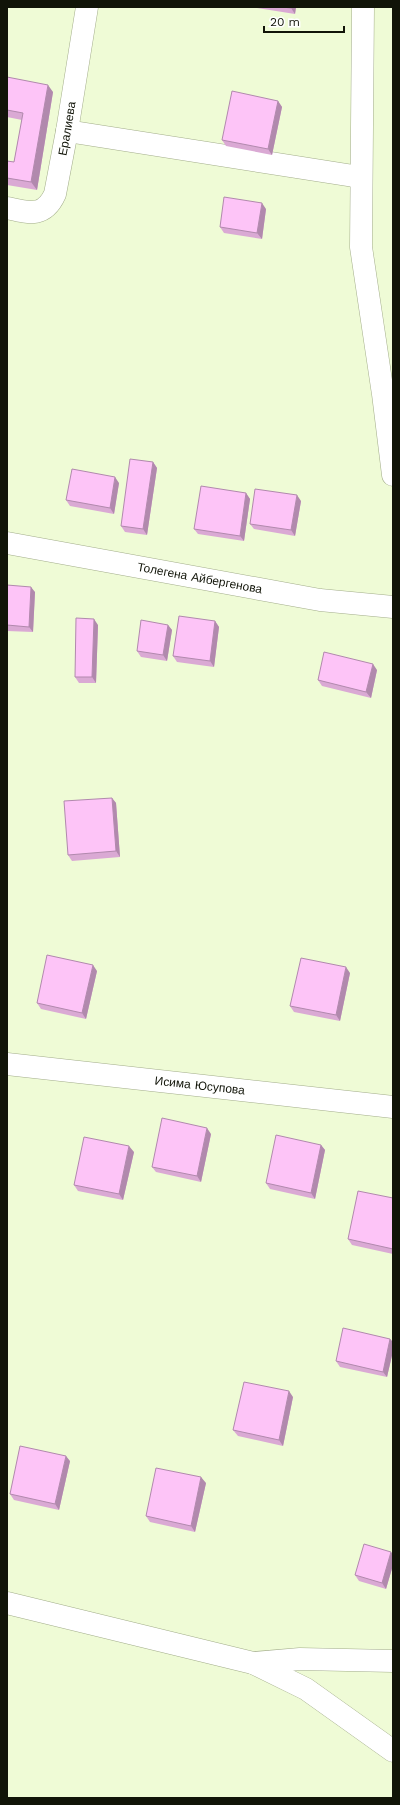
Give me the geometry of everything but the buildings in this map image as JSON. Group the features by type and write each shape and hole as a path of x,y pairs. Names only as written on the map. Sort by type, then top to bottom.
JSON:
{"street":[{"name":"Ералиева","path":"7,208 31,213 43,210 51,203 55,194 67,131 87,7"},
{"path":"363,7 360,177 361,247 383,394 393,475"},
{"path":"67,131 360,177"},
{"name":"Толегена Айбергенова","path":"7,543 320,600 393,607"},
{"name":"Исима Юсупова","path":"7,1064 393,1107"},
{"path":"7,1603 252,1663 306,1689 393,1751"},
{"path":"252,1663 300,1658 393,1661"}]}
